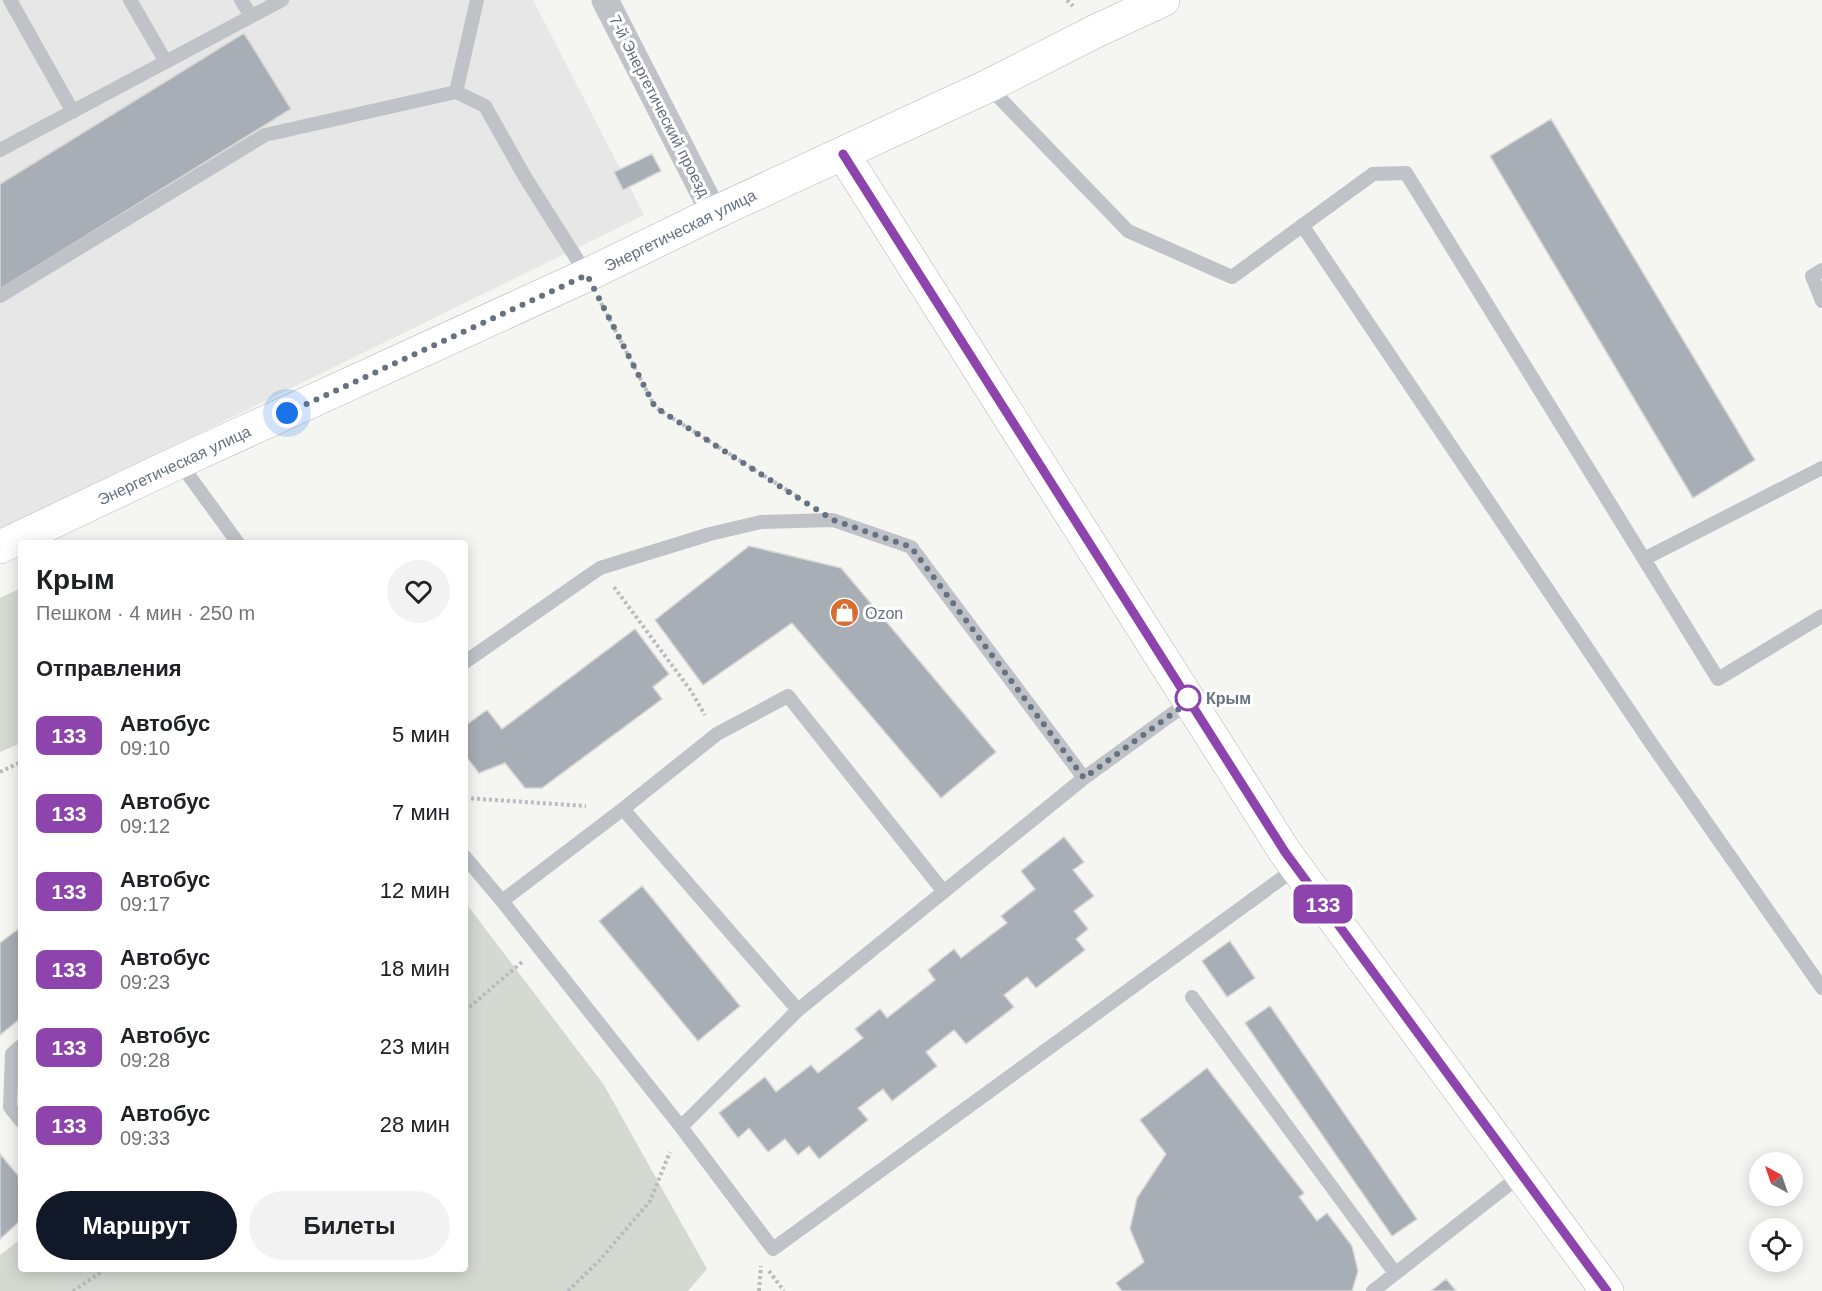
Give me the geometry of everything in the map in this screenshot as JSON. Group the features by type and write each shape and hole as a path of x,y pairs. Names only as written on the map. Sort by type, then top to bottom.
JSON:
{"main road":[{"name":"Энергетическая улица","path":"0,547 179,462 587,275 714,213 988,86 1163,0"},
{"path":"843,154 1296,868 1607,1291"}],"street":[{"name":"7-й Энергетический проезд","path":"605,0 714,213"}],"lane":[{"path":"10,0 73,112"},
{"path":"130,0 166,62"},
{"path":"241,0 250,16"},
{"path":"0,150 282,0"},
{"path":"456,92 477,0"},
{"path":"988,86 1128,231 1232,277 1373,174 1406,173 1718,679 1822,616"},
{"path":"0,296 265,135 456,92 485,106 525,177 587,275"},
{"path":"1302,225 1653,746 1822,988"},
{"path":"1822,270 1812,276 1822,301"},
{"path":"179,462 236,540"},
{"path":"1644,559 1822,468"},
{"path":"468,660 600,568 710,534 761,522 833,520 911,547 1084,778"},
{"path":"502,901 717,734 788,696 944,892"},
{"path":"681,1127 798,1010 1084,778 1190,701"},
{"path":"623,809 798,1010"},
{"path":"468,861 681,1127 773,1249 1296,868"},
{"path":"1192,997 1395,1273"},
{"path":"18,1049 12,1054 10,1107 18,1117"},
{"path":"1373,1291 1521,1175"}],"path":[{"path":"587,275 655,407 833,520"},
{"path":"600,568 691,691"},
{"path":"0,772 18,763"},
{"path":"468,798 623,809"},
{"path":"468,1008 538,948"},
{"path":"568,1291 599,1261 650,1201 681,1127"},
{"path":"761,1260 784,1291"},
{"path":"73,1291 102,1272"}],"shaded area":[{"path":"0,0 533,0 644,215 0,531"},
{"path":"18,589 18,744 0,752 0,598"},
{"path":"468,906 604,1085 707,1269 688,1291 0,1291 0,1255 18,1241 18,1272 468,1272"}],"building":[{"path":"244,33 291,109 0,289 0,184"},
{"path":"1551,119 1755,460 1693,498 1490,156"},
{"path":"652,154 661,171 623,190 614,172"},
{"path":"749,546 841,568 996,752 941,798 792,623 703,685 655,620"},
{"path":"635,629 669,674 653,687 662,699 542,788 525,788 505,763 479,773 468,759 468,724 487,710 502,729"},
{"path":"1064,837 1084,862 1073,870 1094,896 1074,911 1088,929 1076,939 1085,950 1036,988 1027,977 1004,995 1014,1007 966,1044 954,1030 926,1052 937,1066 892,1101 883,1089 858,1108 868,1120 819,1159 809,1146 798,1155 785,1139 768,1152 749,1128 738,1138 719,1113 765,1077 776,1092 811,1065 818,1073 863,1038 855,1029 880,1009 887,1018 935,980 928,970 954,949 961,958 1007,923 1001,916 1035,889 1021,871"},
{"path":"642,886 740,1006 698,1041 599,921"},
{"path":"18,929 18,1020 0,1035 0,943"},
{"path":"1230,941 1255,978 1227,997 1202,961"},
{"path":"1270,1006 1417,1219 1392,1236 1245,1023"},
{"path":"1207,1068 1304,1193 1299,1197 1317,1221 1327,1213 1352,1246 1358,1271 1352,1291 1122,1291 1116,1283 1144,1262 1130,1229 1137,1198 1166,1154 1140,1120"},
{"path":"0,1154 18,1175 18,1223 0,1239"},
{"path":"1446,1279 1456,1291 1431,1291"}],"bus line":[{"name":"133","path":"843,154 1285,852 1607,1291"}],"place":[{"name":"Ozon","path":"844,613"},
{"name":"Крым","path":"1188,698"}],"route":[{"path":"287,413 587,275 655,407 833,520 911,547 1084,778 1190,701 1188,698"}]}
